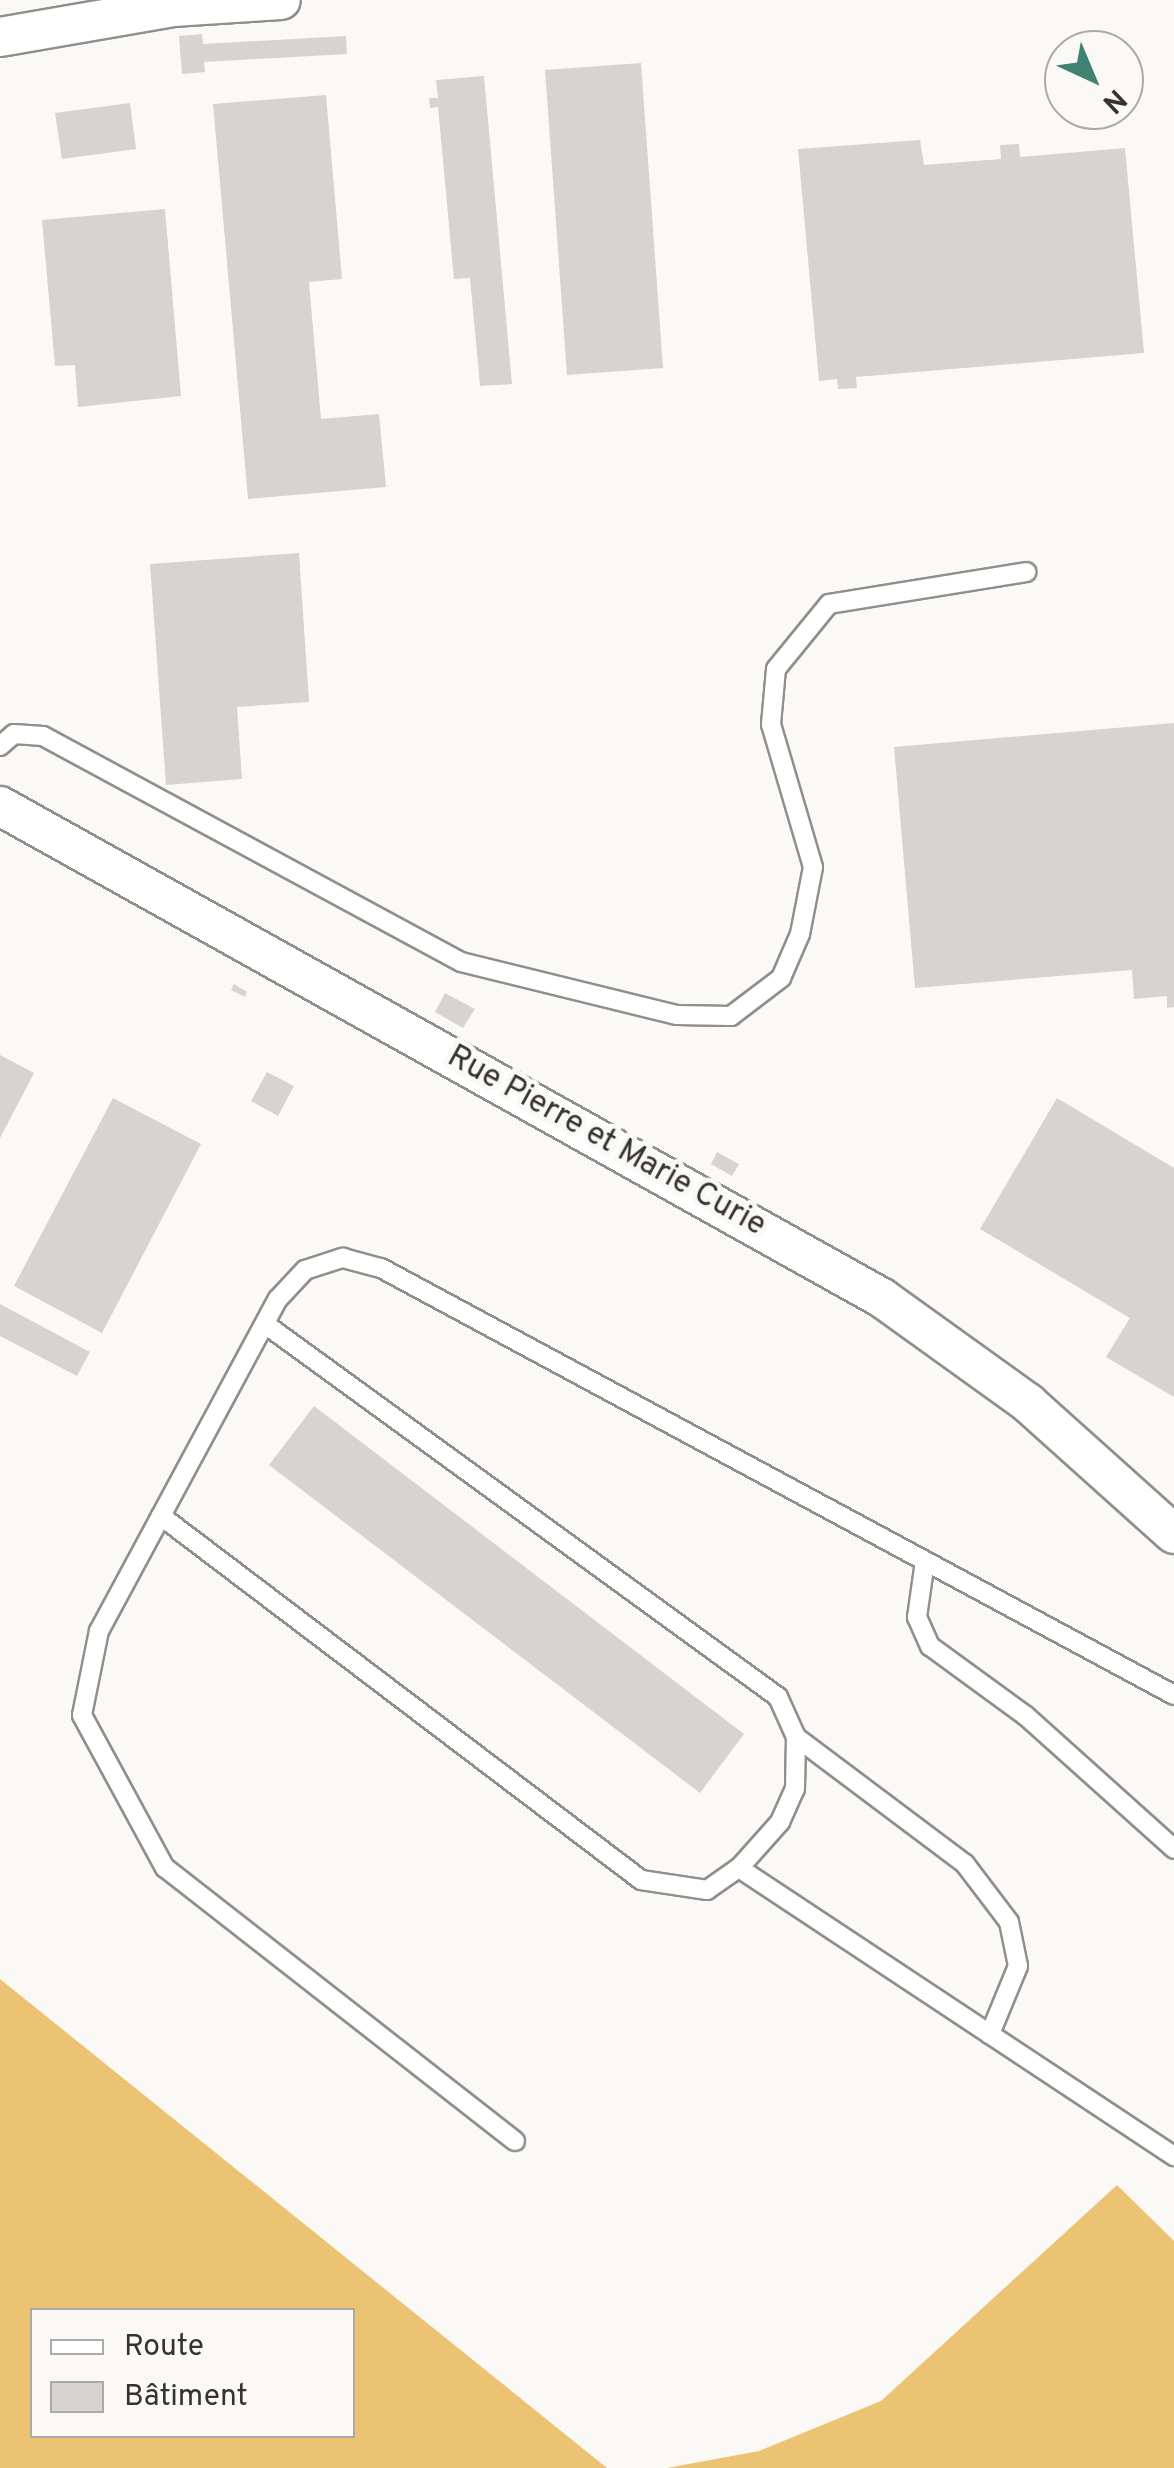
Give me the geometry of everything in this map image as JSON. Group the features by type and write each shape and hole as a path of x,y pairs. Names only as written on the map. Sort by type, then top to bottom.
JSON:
{"street":[{"path":"0,37 174,6 280,0"},
{"name":"Rue Pierre et Marie Curie","path":"0,806 882,1298 1028,1403 1174,1534"}],"lane":[{"path":"0,746 14,734 42,736 461,962 676,1015 731,1016 781,978 800,934 813,868 770,724 776,669 829,604 1026,572"},
{"path":"515,2142 166,1868 82,1715 99,1630 265,1324 305,1270 343,1258 381,1268 1174,1694"},
{"path":"161,1516 641,1880 707,1890 739,1868 780,1822 794,1790 796,1737 778,1697 265,1324"},
{"path":"926,1561 917,1616 930,1646 1026,1716 1174,1849"},
{"path":"796,1737 965,1864 1008,1922 1018,1966 990,2034"},
{"path":"739,1868 1174,2156"}],"shaded area":[{"path":"0,1979 607,2468 0,2468"},
{"path":"1117,2185 1174,2241 1174,2468 667,2468 759,2451 881,2401"}],"building":[{"path":"202,34 203,44 346,36 347,54 204,62 205,72 182,74 179,36"},
{"path":"641,63 663,368 567,375 545,70"},
{"path":"484,76 512,384 480,386 470,278 454,279 438,107 430,108 429,98 438,98 436,80"},
{"path":"326,95 342,279 309,282 321,419 379,414 386,487 248,499 213,104"},
{"path":"130,103 136,149 62,159 55,113"},
{"path":"920,140 924,165 1001,159 1000,145 1019,144 1020,157 1125,148 1144,353 856,377 857,388 838,389 837,379 819,381 798,149"},
{"path":"165,209 181,396 78,407 75,365 55,366 42,220"},
{"path":"299,553 309,702 237,707 242,779 166,785 150,564"},
{"path":"1174,723 1174,1007 1167,1008 1167,996 1134,999 1132,970 915,988 894,747"},
{"path":"234,984 247,992 245,997 231,990"},
{"path":"445,993 475,1009 463,1028 435,1012"},
{"path":"0,1055 34,1073 0,1138"},
{"path":"267,1072 294,1086 278,1116 251,1101"},
{"path":"113,1098 201,1144 102,1333 14,1286"},
{"path":"1057,1098 1174,1168 1174,1397 1106,1357 1130,1318 980,1229"},
{"path":"717,1152 739,1164 732,1176 711,1164"},
{"path":"0,1304 90,1352 77,1376 0,1336"},
{"path":"314,1406 744,1734 700,1793 269,1465"}]}
